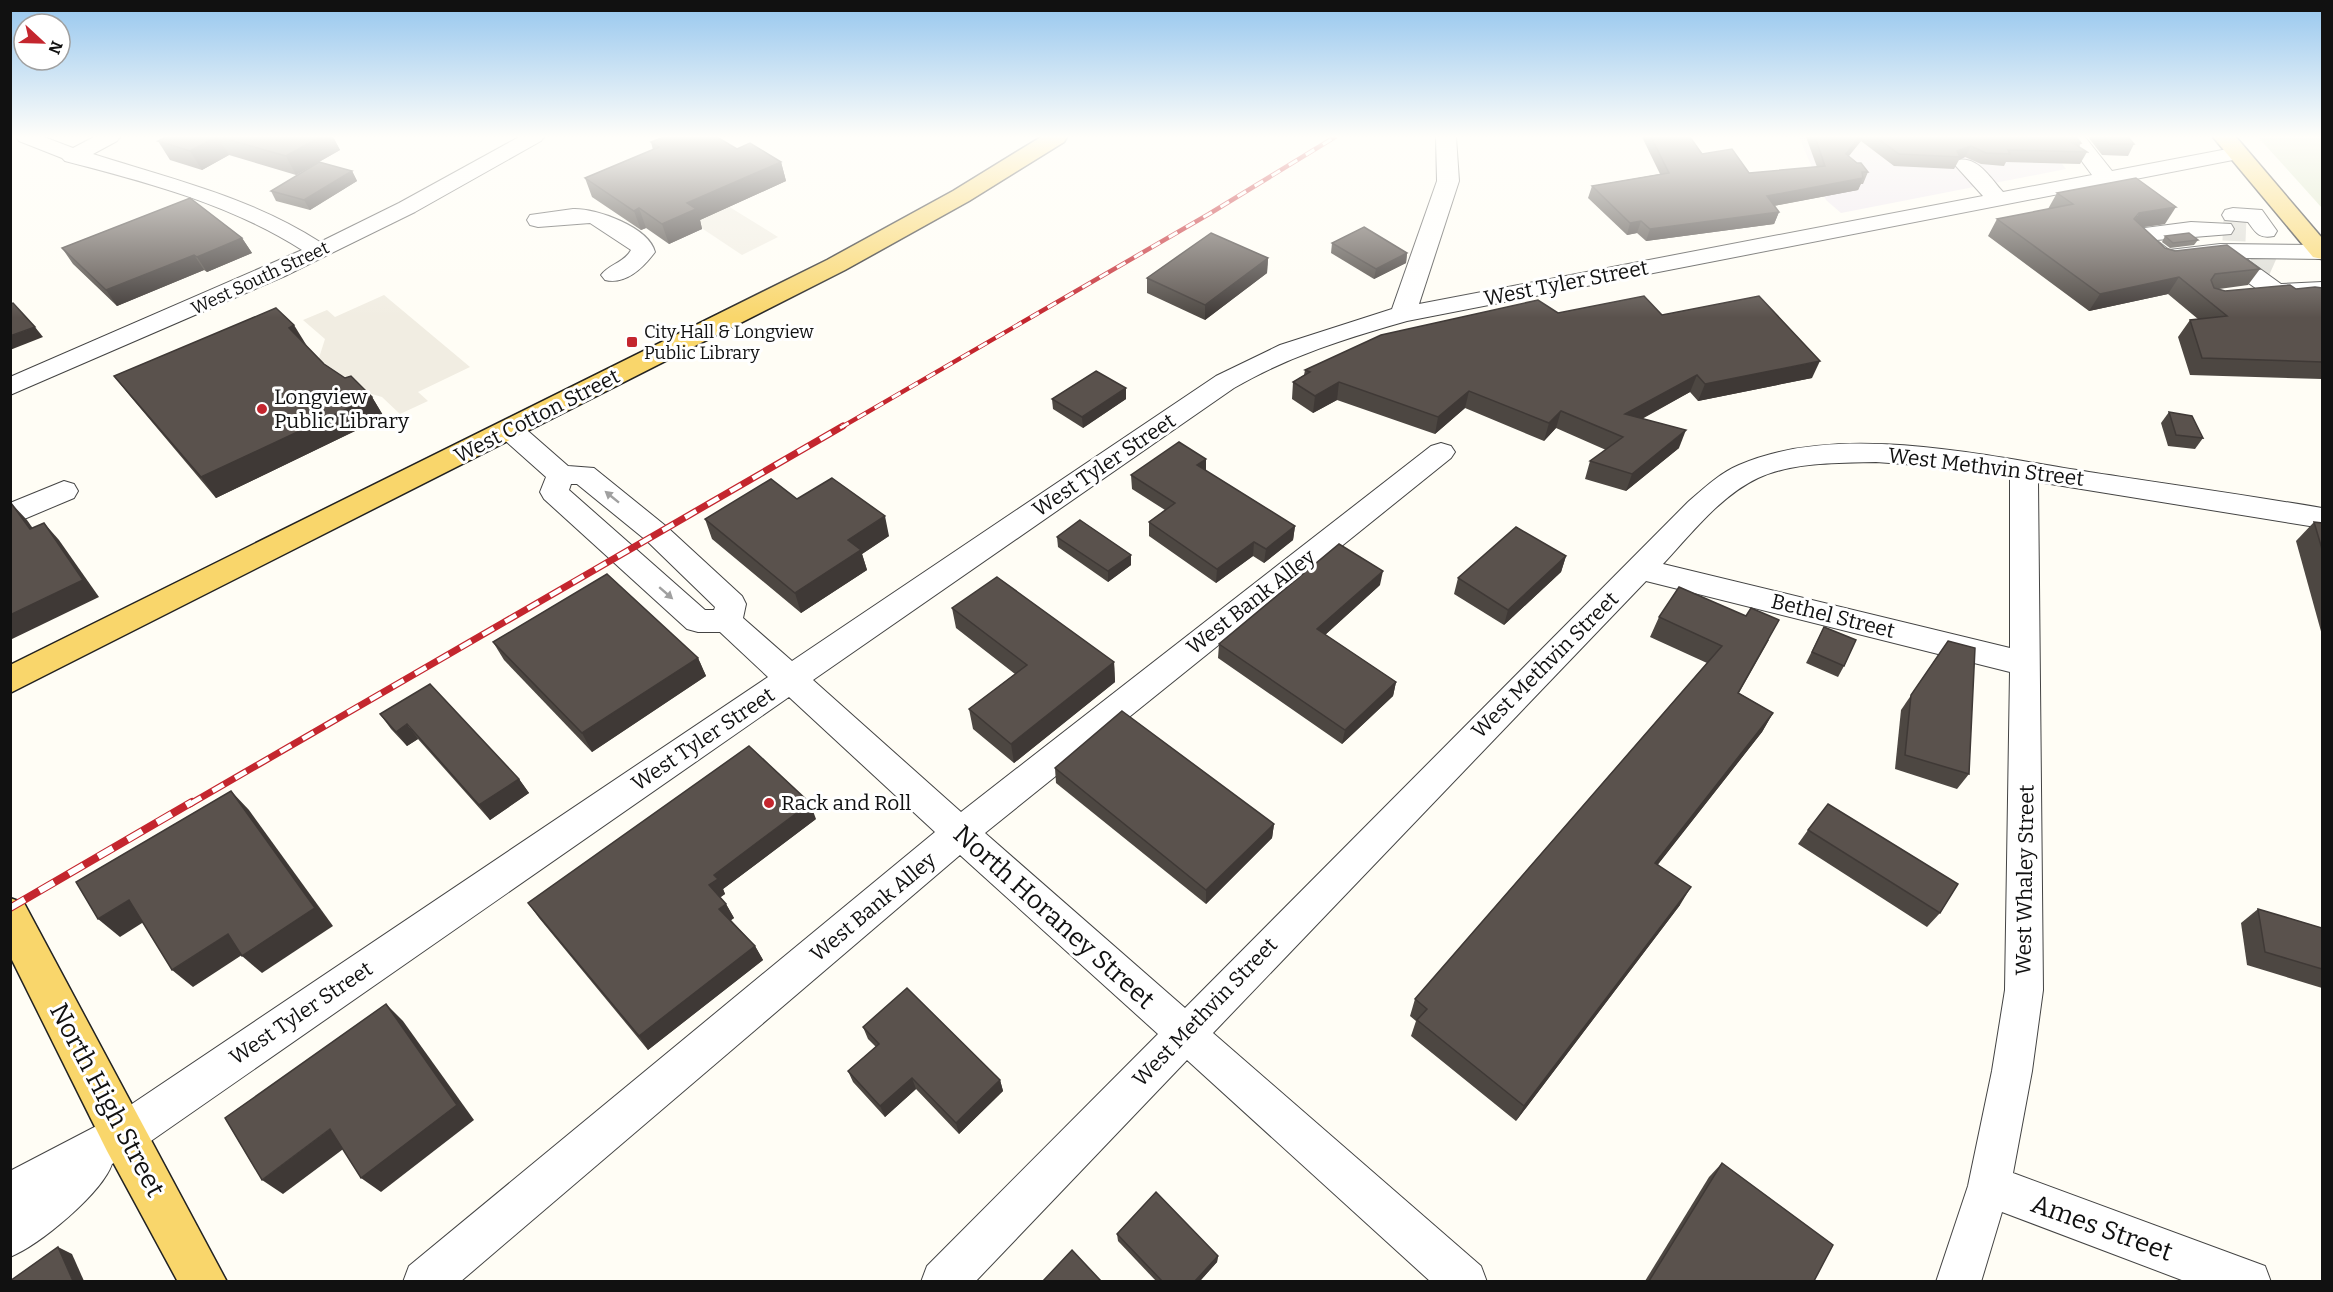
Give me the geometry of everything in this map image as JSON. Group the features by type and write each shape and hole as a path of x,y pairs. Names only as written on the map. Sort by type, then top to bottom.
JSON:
{"main road":[{"name":"West Cotton Street","path":"10,680 862,251 959,197"},
{"path":"2275,197 2322,252"},
{"name":"North High Street","path":"11,916 123,1135 204,1281"}],"street":[{"path":"206,197 269,220 318,251"},
{"name":"West South Street","path":"10,387 174,318 427,197"},
{"path":"1402,314 1442,197"},
{"name":"West Tyler Street","path":"10,1195 123,1135 1246,369 1304,344 1402,314 2013,197"},
{"path":"2191,229 2166,211 2239,233 2313,286"},
{"path":"538,220 580,214 597,215 642,247 643,252 639,259 613,275"},
{"path":"2290,215 2239,233 2164,258 2136,236 2191,229 2239,233 2279,260 2322,252"},
{"path":"2239,233 2276,292"},
{"path":"2245,295 2313,286"},
{"path":"510,430 561,476 584,475 657,534 731,604 727,621 698,621 554,492 561,476"},
{"name":"West Bank Alley","path":"425,1281 960,833 1441,452"},
{"name":"West Methvin Street","path":"943,1281 1640,569 1725,486 1757,468 1820,455 1879,453 2024,471 2322,518"},
{"name":"West Whaley Street","path":"1958,1281 1989,1186 2012,1071 2024,990 2026,664 2024,471"},
{"path":"10,515 64,491"},
{"name":"Bethel Street","path":"1640,569 2026,664"},
{"name":"North Horaney Street","path":"727,621 789,680 960,833 1465,1281"},
{"name":"West Tyler Street","path":"10,1235 29,1222 123,1135"},
{"name":"Ames Street","path":"1989,1186 2249,1281"}],"shaded area":[{"path":"1825,197 1921,197 1841,213"},
{"path":"723,203 778,237 742,255 688,219"},
{"path":"384,295 470,367 418,392 428,401 400,414 382,397 344,386 318,361 325,339 303,320 327,310 335,317"}],"green space":[{"path":"2312,197 2322,197 2322,208"}],"building":[{"path":"614,197 700,197 687,203 696,209 662,224 639,208 634,211"},
{"path":"1604,197 1768,197 1779,212 1650,229 1641,221 1630,223"},
{"path":"2063,197 2163,197 2176,207 2139,213 2134,219 2165,248 2175,251 2227,245 2260,269 2215,274 2211,280 2214,288 2225,291 2290,285 2296,289 2322,288 2322,362 2202,358 2190,320 2227,316 2179,277 2100,294 1997,219 2073,204"},
{"path":"190,198 242,238 106,290 62,248"},
{"path":"1364,227 1407,253 1376,269 1332,243"},
{"path":"1211,233 1268,258 1205,305 1147,278"},
{"path":"2189,233 2198,240 2173,243 2165,236"},
{"path":"1644,296 1662,315 1759,296 1820,361 1705,384 1697,375 1625,414 1686,430 1632,474 1590,461 1623,437 1561,411 1549,423 1469,391 1438,417 1339,382 1315,396 1293,382 1310,372 1305,370 1381,335 1538,300 1558,313"},
{"path":"13,303 35,327 10,336 10,304"},
{"name":"Longview Public Library","path":"276,308 294,325 289,328 324,364 345,378 351,376 372,397 201,477 114,376"},
{"path":"1096,371 1126,388 1082,417 1052,399"},
{"path":"2169,412 2192,416 2203,438 2176,435"},
{"path":"1179,442 1206,459 1197,465 1295,526 1266,549 1254,542 1217,569 1149,522 1175,503 1131,475"},
{"path":"832,478 885,516 848,540 861,550 795,593 705,519 771,479 797,499"},
{"path":"10,503 30,529 44,523 83,580 10,615"},
{"path":"1080,520 1131,555 1108,571 1057,537"},
{"path":"2314,522 2322,523 2322,549"},
{"path":"1516,527 1566,556 1508,610 1458,578"},
{"path":"1339,544 1383,571 1317,629 1396,682 1345,730 1219,644"},
{"path":"607,574 698,658 582,733 493,642"},
{"path":"997,577 1114,662 1011,744 969,709 1027,665 952,608"},
{"path":"1679,587 1746,616 1751,608 1779,620 1738,693 1773,713 1655,863 1691,887 1524,1106 1417,1020 1427,1009 1415,999 1722,646 1659,617"},
{"path":"1824,627 1856,640 1844,666 1812,652"},
{"path":"1948,641 1975,648 1969,774 1905,755 1911,695"},
{"path":"430,684 519,779 479,805 407,724 396,732 380,714"},
{"path":"1122,711 1274,824 1206,890 1055,768"},
{"path":"749,746 810,803 714,875 718,879 709,885 726,904 719,909 755,946 639,1036 528,903"},
{"path":"231,791 315,908 242,956 228,934 172,970 129,900 98,919 76,882"},
{"path":"1828,804 1958,884 1940,913 1808,830"},
{"path":"2258,909 2322,928 2322,969 2265,952"},
{"path":"907,988 1000,1080 956,1123 912,1078 880,1106 848,1071 879,1044 863,1027"},
{"path":"386,1004 457,1105 361,1178 330,1129 262,1180 225,1118"},
{"path":"1722,1163 1833,1245 1814,1281 1649,1281"},
{"path":"1156,1192 1218,1256 1195,1281 1162,1281 1117,1234"},
{"path":"58,1247 73,1281 10,1281"},
{"path":"1072,1250 1101,1281 1043,1281"}],"tunnel":[{"path":"2223,229 2247,230"},
{"path":"2252,257 2277,268"}],"railway":[{"path":"840,428 1236,197"},
{"path":"190,804 843,426"},
{"path":"10,908 192,802"}],"place":[{"name":"City Hall & Longview Public Library","path":"632,342"},
{"name":"Longview Public Library","path":"262,409"},
{"name":"Rack and Roll","path":"769,803"}]}
